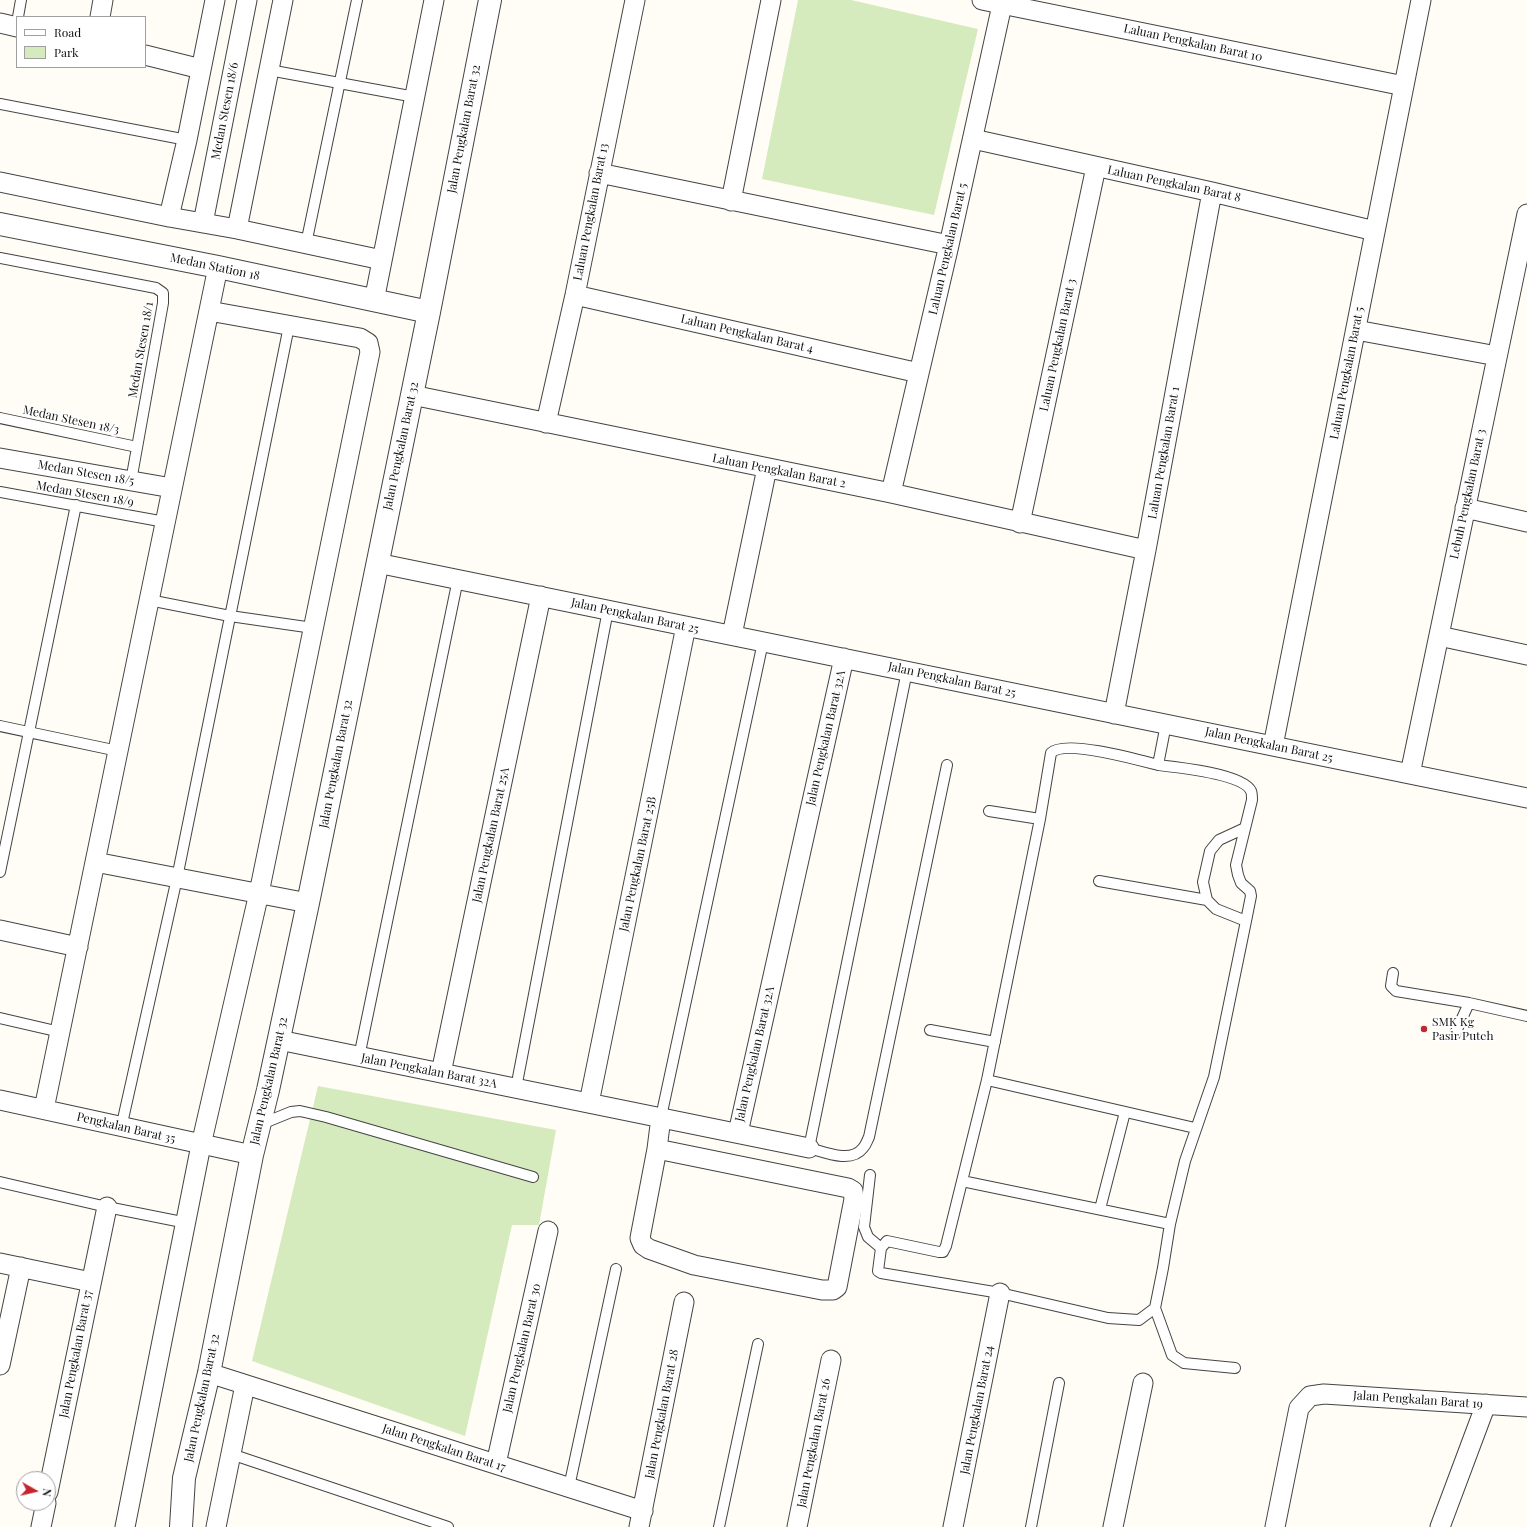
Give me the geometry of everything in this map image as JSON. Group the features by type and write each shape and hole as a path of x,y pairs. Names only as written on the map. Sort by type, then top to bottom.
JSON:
{"street":[{"path":"100,16 103,0"},
{"path":"169,218 202,69 215,0"},
{"name":"Medan Stesen 18/6","path":"203,223 247,0"},
{"path":"237,229 283,0"},
{"path":"374,301 434,0"},
{"name":"Jalan Pengkalan Barat 32","path":"181,1527 184,1478 209,1373 252,1155 279,1040 308,903 429,312 490,0"},
{"name":"Laluan Pengkalan Barat 13","path":"546,423 575,295 635,0"},
{"path":"731,201 771,0"},
{"name":"Laluan Pengkalan Barat 10","path":"982,0 1404,86"},
{"name":"Laluan Pengkalan Barat 5","path":"1273,746 1421,0"},
{"name":"Laluan Pengkalan Barat 5","path":"891,493 949,245 1002,5"},
{"path":"146,55 202,69"},
{"name":"Laluan Pengkalan Barat 8","path":"973,138 1212,192 1375,231"},
{"name":"Laluan Pengkalan Barat 3","path":"1020,523 1096,167"},
{"path":"599,173 949,245"},
{"path":"0,182 169,218 237,229 382,260"},
{"name":"Laluan Pengkalan Barat 1","path":"1114,714 1212,192"},
{"name":"Lebuh Pengkalan Barat 3","path":"1410,774 1527,214"},
{"name":"Medan Station 18","path":"0,224 218,267 429,312"},
{"path":"44,1109 218,267"},
{"name":"Laluan Pengkalan Barat 4","path":"575,295 919,373"},
{"path":"125,1527 202,1145 259,893 370,352 368,343 360,338 209,311"},
{"path":"1356,330 1497,356"},
{"name":"Laluan Pengkalan Barat 2","path":"412,395 891,493 1146,550"},
{"name":"Medan Stesen 18/5","path":"0,458 172,488"},
{"path":"732,635 767,468"},
{"path":"1465,508 1527,522"},
{"name":"Jalan Pengkalan Barat 25","path":"377,563 1527,798"},
{"name":"Jalan Pengkalan Barat 25A","path":"441,1073 541,596"},
{"name":"Jalan Pengkalan Barat 25B","path":"589,1103 686,626"},
{"path":"1439,636 1527,655"},
{"name":"Jalan Pengkalan Barat 32A","path":"279,1040 738,1133 844,658"},
{"path":"95,862 308,903"},
{"path":"0,930 78,947"},
{"name":"Pengkalan Barat 35","path":"0,1100 121,1128 252,1155"},
{"path":"657,1149 848,1188 853,1191 854,1199 837,1287 833,1290 822,1290 702,1267 666,1256 643,1245 640,1238 657,1149 661,1117"},
{"path":"738,1133 809,1148"},
{"path":"91,1282 107,1207"},
{"name":"Jalan Pengkalan Barat 30","path":"496,1464 548,1231"},
{"name":"Jalan Pengkalan Barat 37","path":"0,1263 91,1282 52,1471"},
{"path":"0,1365 21,1268"},
{"name":"Jalan Pengkalan Barat 24","path":"953,1527 1000,1293"},
{"name":"Jalan Pengkalan Barat 28","path":"641,1519 684,1302"},
{"name":"Jalan Pengkalan Barat 26","path":"797,1527 831,1360"},
{"name":"Jalan Pengkalan Barat 17","path":"209,1373 568,1487 641,1519"},
{"path":"1113,1527 1142,1384"},
{"path":"216,1527 245,1385"},
{"name":"Jalan Pengkalan Barat 19","path":"1275,1527 1299,1408 1310,1396 1324,1394 1527,1407"},
{"path":"1440,1527 1486,1404"},
{"path":"167,1527 184,1478"},
{"path":"41,1527 44,1511"}],"lane":[{"path":"13,23 21,0"},
{"path":"306,244 357,0"},
{"path":"269,70 415,97"},
{"path":"0,104 187,140"},
{"name":"Medan Stesen 18/1","path":"0,258 156,288 163,293 163,303 131,481"},
{"path":"121,1128 176,878 289,326"},
{"name":"Medan Stesen 18/3","path":"0,418 137,447"},
{"name":"Medan Stesen 18/9","path":"0,492 165,522"},
{"path":"0,872 76,505"},
{"path":"359,1057 458,579"},
{"path":"149,600 230,616 313,628"},
{"path":"516,1088 608,610"},
{"path":"661,1117 763,642"},
{"path":"907,671 809,1148 845,1157 863,1149 869,1137 946,765"},
{"path":"1158,765 1166,724"},
{"path":"0,726 118,751"},
{"path":"1155,1308 1139,1320 1108,1318 1000,1293 881,1273 878,1271 882,1248 887,1241 943,1252 946,1246 987,1080 1040,819 1051,753 1054,750 1071,747 1112,754 1158,765 1219,774 1245,784 1251,791 1252,800 1236,865 1241,883 1250,891 1251,896 1214,1077 1195,1128 1185,1161 1170,1224 1164,1268 1155,1308 1172,1354 1178,1360 1184,1364 1235,1368"},
{"path":"989,811 1040,819"},
{"path":"1206,900 1203,882 1210,851 1219,840 1245,828"},
{"path":"1099,882 1206,900 1216,909 1246,921"},
{"path":"1393,973 1391,986 1396,991 1469,1003 1527,1016"},
{"path":"1454,1036 1469,1003"},
{"path":"0,1018 60,1032"},
{"path":"930,1030 995,1042"},
{"path":"987,1080 1195,1128"},
{"path":"260,1125 291,1112 300,1111 326,1117 533,1177"},
{"path":"1100,1210 1125,1112"},
{"path":"870,1174 864,1227 868,1237 882,1248"},
{"path":"962,1180 1170,1224"},
{"path":"0,1182 107,1207 187,1223"},
{"path":"568,1487 616,1269"},
{"path":"719,1527 758,1344"},
{"path":"1031,1527 1059,1383"},
{"path":"232,1454 425,1523 448,1527"}],"green space":[{"path":"798,0 851,0 978,29 934,215 762,179"},
{"path":"318,1086 556,1130 539,1225 512,1225 465,1436 252,1361"}],"place":[{"name":"SMK Kg Pasir Puteh","path":"1424,1029"}]}
